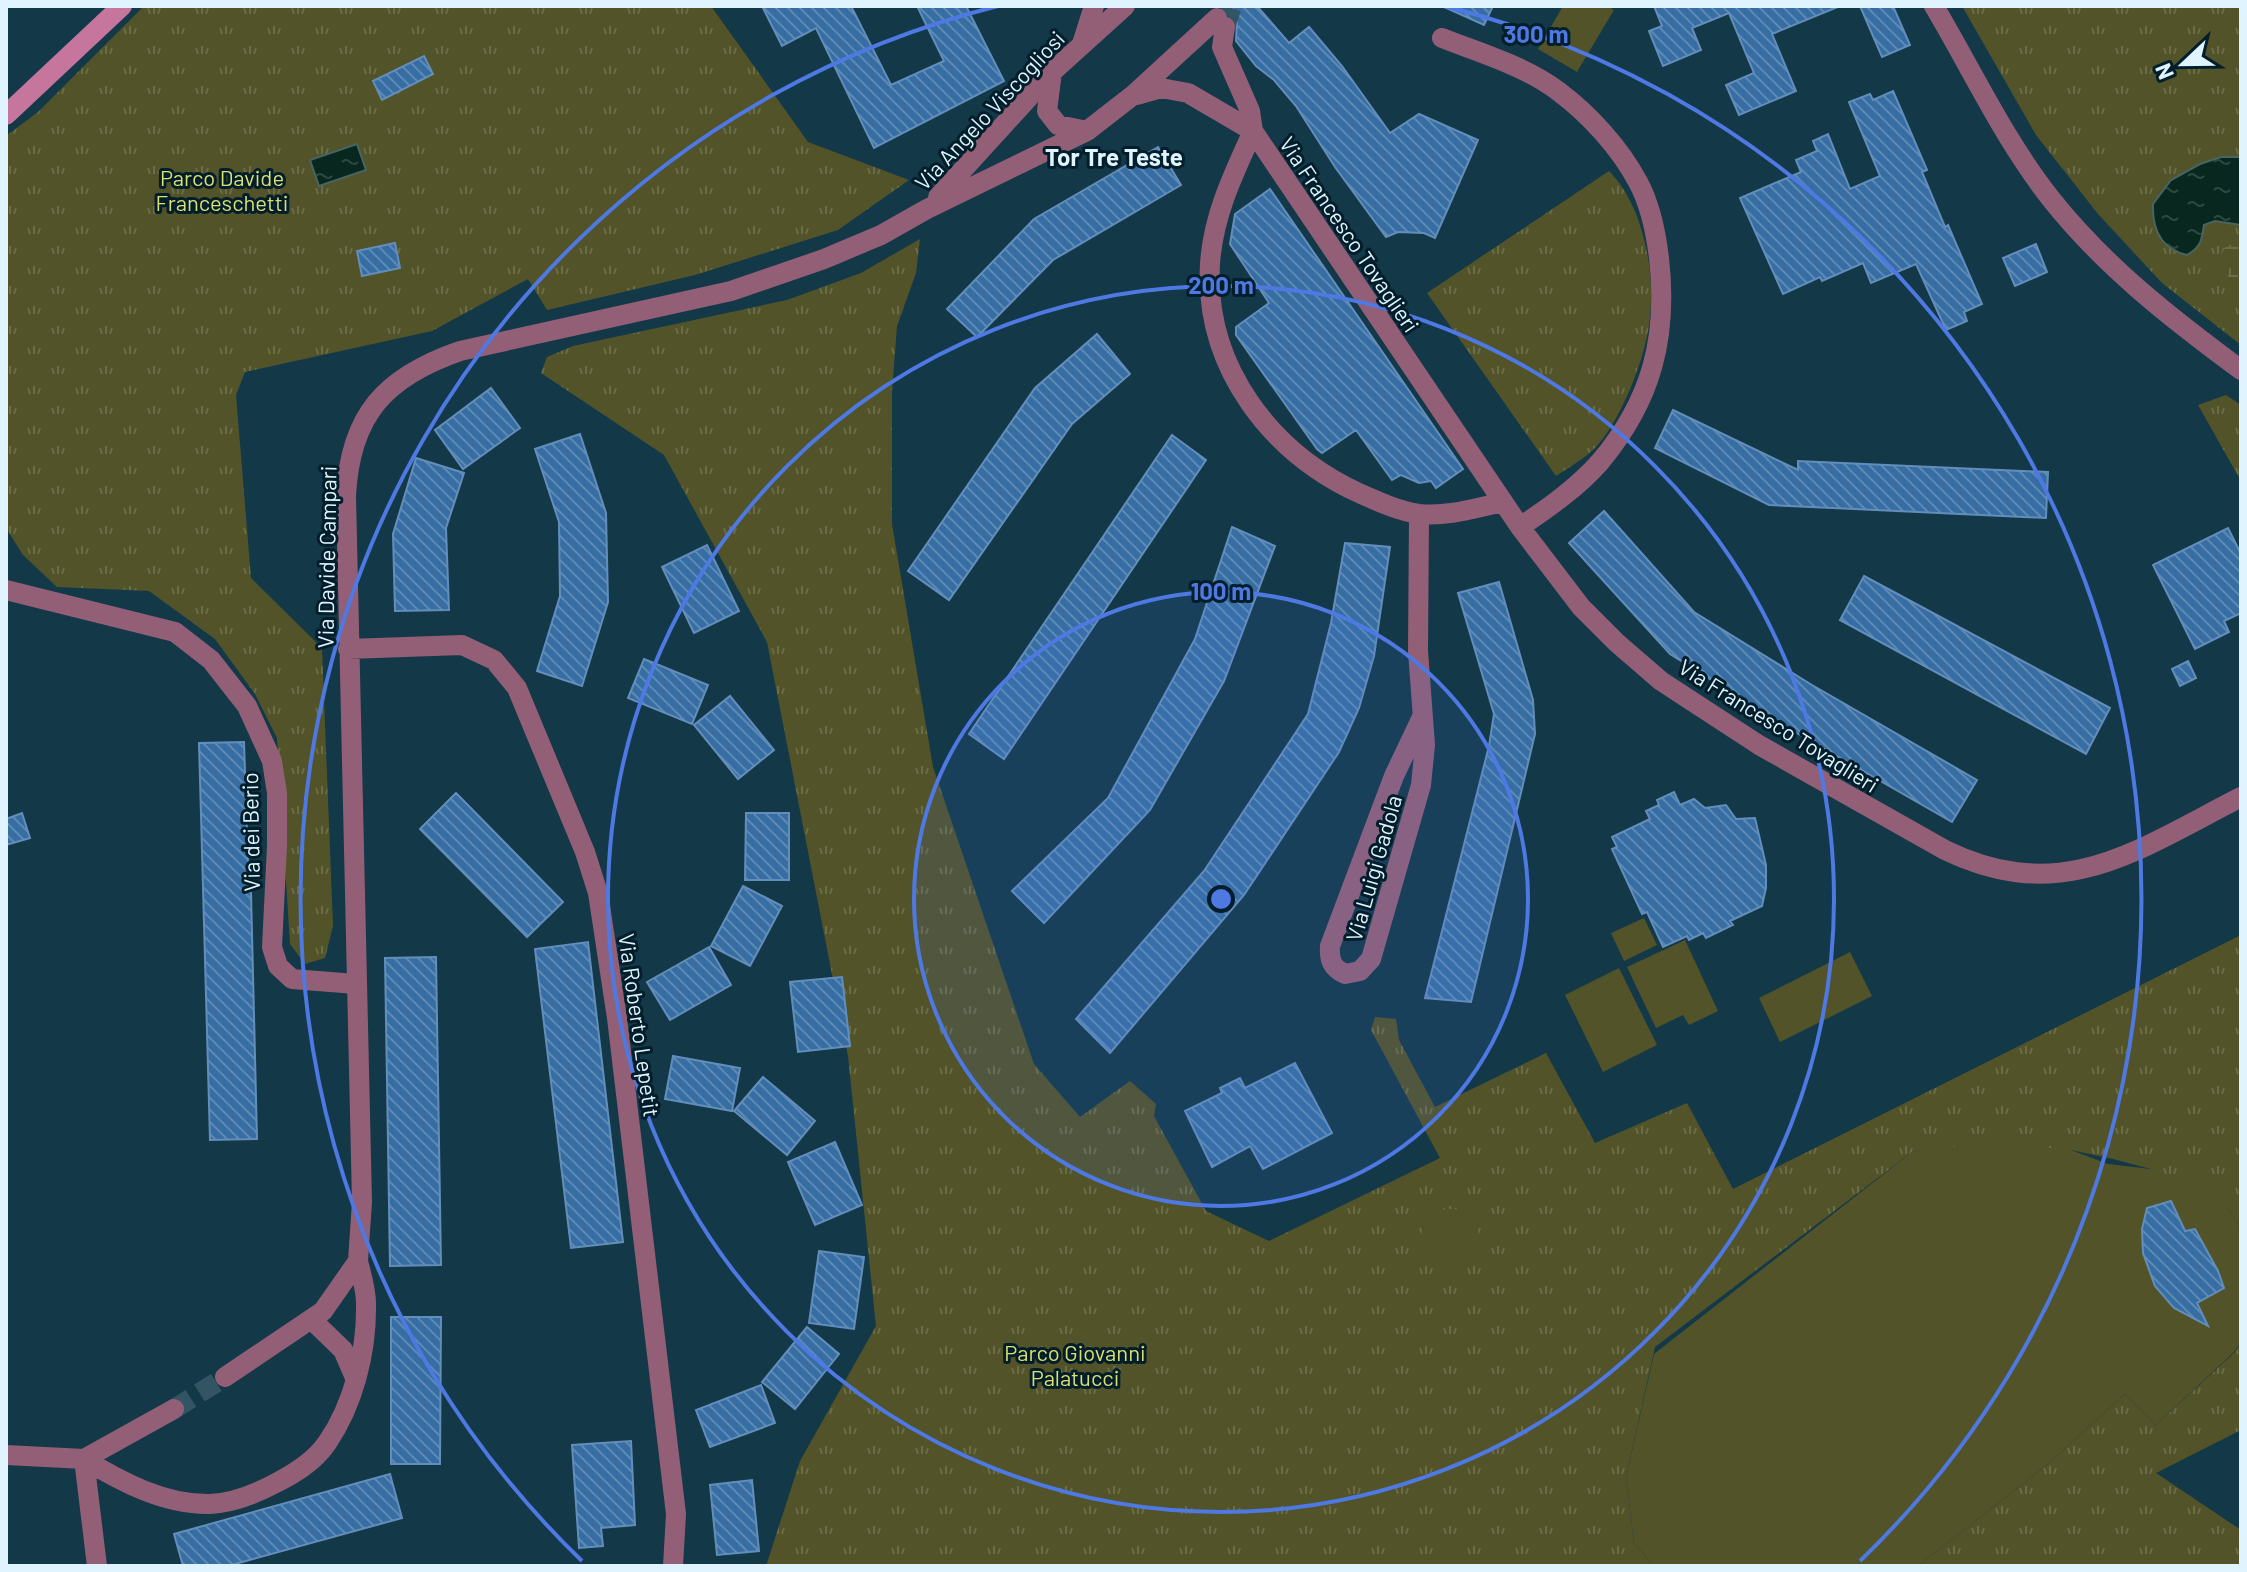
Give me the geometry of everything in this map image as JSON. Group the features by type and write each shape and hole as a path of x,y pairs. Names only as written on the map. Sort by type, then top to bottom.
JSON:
{"street":[{"path":"6,115 122,6"},
{"path":"1080,48 1094,6"},
{"name":"Via Angelo Viscogliosi","path":"927,209 1052,72 1125,6"},
{"path":"1934,6 2007,133 2050,197 2131,285 2241,370"},
{"name":"Via Angelo Viscogliosi","path":"927,209 1087,131 1221,22 1222,47 1250,111 1253,131"},
{"path":"1442,38 1544,82 1589,118 1640,184 1658,249 1662,321 1653,369 1642,396 1630,420 1600,462 1562,497 1520,527"},
{"path":"1052,72 1047,111 1058,125 1087,131"},
{"path":"1132,96 1161,88 1188,93 1253,131 1216,221 1211,254 1213,313 1228,364 1256,413 1301,459 1334,481 1396,508 1419,514 1465,510 1503,502"},
{"name":"Via Francesco Tovaglieri","path":"1253,131 1520,527 1581,607 1638,663 1676,692 1748,739 1945,850 1975,863 2019,874 2079,871 2147,844 2241,797"},
{"name":"Via Davide Campari","path":"6,1455 84,1459 145,1491 182,1502 211,1504 266,1488 299,1471 326,1444 352,1397 361,1358 366,1302 358,1261 362,1202 348,649 347,471 368,411 402,377 440,358 731,291 838,253 881,235 927,209"},
{"name":"Via Luigi Gadola","path":"1419,514 1417,595 1425,745 1421,785 1371,959 1360,971 1345,974 1333,966 1329,958 1330,946 1394,776 1422,717"},
{"name":"Via dei Berio","path":"6,590 175,632 211,660 247,706 272,761 277,793 272,947 278,966 292,979 356,984"},
{"name":"Via Roberto Lepetit","path":"348,649 462,645 494,660 517,688 585,852 598,893 617,1018 676,1514 673,1566"},
{"path":"225,1377 323,1311 358,1261"},
{"path":"312,1320 343,1350 356,1380"},
{"path":"97,1566 84,1459 174,1409"}],"green space":[{"name":"Parco Davide Franceschetti","path":"144,6 711,6 808,142 909,180 838,230 695,275 547,310 528,279 432,331 245,372 236,395 251,578 322,648 333,926 325,958 305,964 290,944 277,738 255,694 215,639 149,591 57,587 23,555 6,528 6,136 38,112"},
{"path":"1563,6 1608,6 1614,10 1577,72 1538,49"},
{"path":"1962,6 2241,6 2241,345 2162,283 2098,214 2036,135"},
{"path":"1609,171 1630,202 1644,239 1651,299 1648,332 1632,385 1606,435 1587,455 1556,476 1427,293"},
{"name":"Parco Giovanni Palatucci","path":"920,239 916,273 897,326 892,392 892,524 933,767 1034,1064 1080,1117 1130,1081 1156,1104 1154,1116 1206,1211 1269,1241 1440,1158 1371,1030 1375,1017 1396,1019 1399,1040 1435,1107 1546,1053 1595,1143 1687,1103 1733,1189 2241,935 2241,1229 2229,1210 2151,1169 2113,1159 2071,1150 1912,1152 1655,1347 1626,1477 1634,1543 1654,1566 766,1566 800,1461 876,1326 848,1056 767,642 664,455 541,373 547,357 573,346 787,300 861,273"},
{"path":"2241,241 2241,295 2232,286 2220,256 2226,246"},
{"path":"2226,395 2241,405 2241,481 2198,405"},
{"path":"1644,918 1657,945 1624,961 1611,933"},
{"path":"1685,940 1718,1011 1689,1025 1683,1015 1656,1028 1627,967"},
{"path":"1850,952 1872,996 1780,1042 1759,998"},
{"path":"1619,968 1657,1045 1603,1072 1565,995"},
{"path":"1992,1142 2071,1150 2108,1164 2151,1169 2198,1185 2229,1210 2241,1229 2241,1342 2235,1351 2156,1425 2125,1394 2048,1464 1918,1566 1654,1566 1634,1543 1626,1477 1654,1354 1912,1152"},
{"path":"1450,1209 1471,1217 1479,1238 1471,1259 1450,1267 1429,1259 1421,1238 1429,1217"},
{"path":"2241,1342 2241,1430 2156,1473 2241,1530 2241,1566 1918,1566 2048,1464 2125,1394 2156,1425 2236,1351"}],"water":[{"path":"357,144 366,170 319,186 310,160"},
{"path":"2221,157 2241,157 2241,225 2215,221 2204,225 2198,246 2187,255 2178,252 2165,243 2156,230 2153,204 2171,180 2200,164"}],"building":[{"path":"762,6 851,6 891,85 944,61 917,6 966,6 1004,81 874,148 816,28 782,46"},
{"path":"1222,6 1257,6 1289,43 1309,27 1342,66 1390,133 1419,114 1478,140 1435,238 1424,233 1398,232 1386,237 1296,106 1236,41 1237,22"},
{"path":"1442,6 1493,6 1484,25"},
{"path":"1654,6 1840,6 1772,34 1796,91 1739,115 1726,85 1754,73 1729,13 1692,28 1701,50 1663,66 1649,31 1662,26"},
{"path":"1860,6 1893,6 1910,45 1882,57"},
{"path":"424,56 433,74 382,100 373,81"},
{"path":"1893,91 1927,170 1922,172 1982,304 1964,312 1967,321 1946,330 1916,264 1871,283 1863,263 1822,281 1820,277 1783,294 1740,198 1801,172 1796,160 1817,151 1813,141 1828,134 1850,189 1880,176 1849,102 1870,94 1873,100"},
{"path":"1158,147 1181,185 1053,260 977,337 947,309 1034,219"},
{"path":"1270,189 1463,469 1436,488 1431,481 1419,483 1401,475 1392,480 1356,430 1322,453 1236,335 1236,327 1269,303 1230,244 1235,214"},
{"path":"395,243 400,268 362,276 357,251"},
{"path":"2036,244 2047,272 2015,286 2003,258"},
{"path":"1097,334 1130,374 1072,424 949,600 908,571 1035,388"},
{"path":"491,388 520,428 463,469 435,430"},
{"path":"1673,410 1798,470 1798,461 2048,472 2046,518 1769,505 1655,448"},
{"path":"580,434 606,513 608,602 582,686 537,671 560,596 559,522 535,449"},
{"path":"1172,435 1206,460 1004,759 969,734"},
{"path":"416,458 464,473 446,528 449,610 395,611 393,534"},
{"path":"1604,511 1694,612 1812,685 1977,780 1952,822 1788,728 1670,654 1569,543"},
{"path":"1232,527 1275,546 1224,681 1150,810 1044,923 1012,891 1108,798 1195,639"},
{"path":"2228,528 2241,554 2241,613 2224,621 2229,632 2195,649 2153,565"},
{"path":"1345,543 1390,547 1374,656 1359,708 1339,752 1244,895 1110,1053 1076,1019 1204,871 1308,714 1331,623"},
{"path":"707,545 739,611 694,633 662,567"},
{"path":"1864,576 2110,708 2086,754 1840,620"},
{"path":"1499,582 1533,700 1535,734 1471,1002 1425,998 1489,746 1494,714 1458,593"},
{"path":"644,659 708,685 692,724 628,698"},
{"path":"2188,661 2196,678 2180,686 2172,669"},
{"path":"730,696 774,750 738,779 694,725"},
{"path":"244,742 257,1139 210,1140 199,743"},
{"path":"1674,792 1680,805 1694,799 1705,808 1726,805 1736,819 1755,818 1766,865 1766,888 1762,906 1730,921 1733,925 1706,938 1703,933 1689,940 1687,936 1663,947 1647,912 1642,914 1612,849 1617,847 1612,837 1650,819 1646,811 1659,805 1657,800"},
{"path":"456,793 563,902 527,937 420,829"},
{"path":"22,813 30,838 6,845 6,819"},
{"path":"746,813 789,813 789,880 745,880"},
{"path":"743,886 782,906 750,966 711,946"},
{"path":"588,942 623,1242 571,1248 535,949"},
{"path":"709,947 731,985 670,1020 647,982"},
{"path":"436,957 441,1265 390,1266 385,958"},
{"path":"842,977 850,1046 798,1052 790,982"},
{"path":"673,1056 740,1068 732,1111 665,1099"},
{"path":"1295,1063 1332,1133 1263,1169 1250,1146 1212,1167 1185,1111 1222,1093 1220,1088 1240,1078 1245,1088"},
{"path":"763,1077 815,1121 787,1155 734,1111"},
{"path":"835,1142 862,1205 815,1225 788,1162"},
{"path":"2171,1201 2185,1231 2195,1229 2224,1288 2197,1303 2208,1326 2174,1308 2155,1286 2143,1253 2142,1229 2147,1208"},
{"path":"819,1251 864,1257 854,1329 809,1323"},
{"path":"391,1317 441,1317 440,1464 391,1464"},
{"path":"807,1327 839,1354 795,1409 762,1382"},
{"path":"761,1385 775,1423 710,1447 696,1410"},
{"path":"631,1441 635,1525 601,1528 603,1546 579,1548 572,1445"},
{"path":"390,1474 402,1518 228,1566 183,1566 174,1534"},
{"path":"752,1480 759,1551 717,1555 710,1485"}],"tunnel":[{"path":"1225,27 1232,6"},
{"path":"174,1409 225,1377"}],"district":[{"name":"Tor Tre Teste","path":"1114,156"}]}
